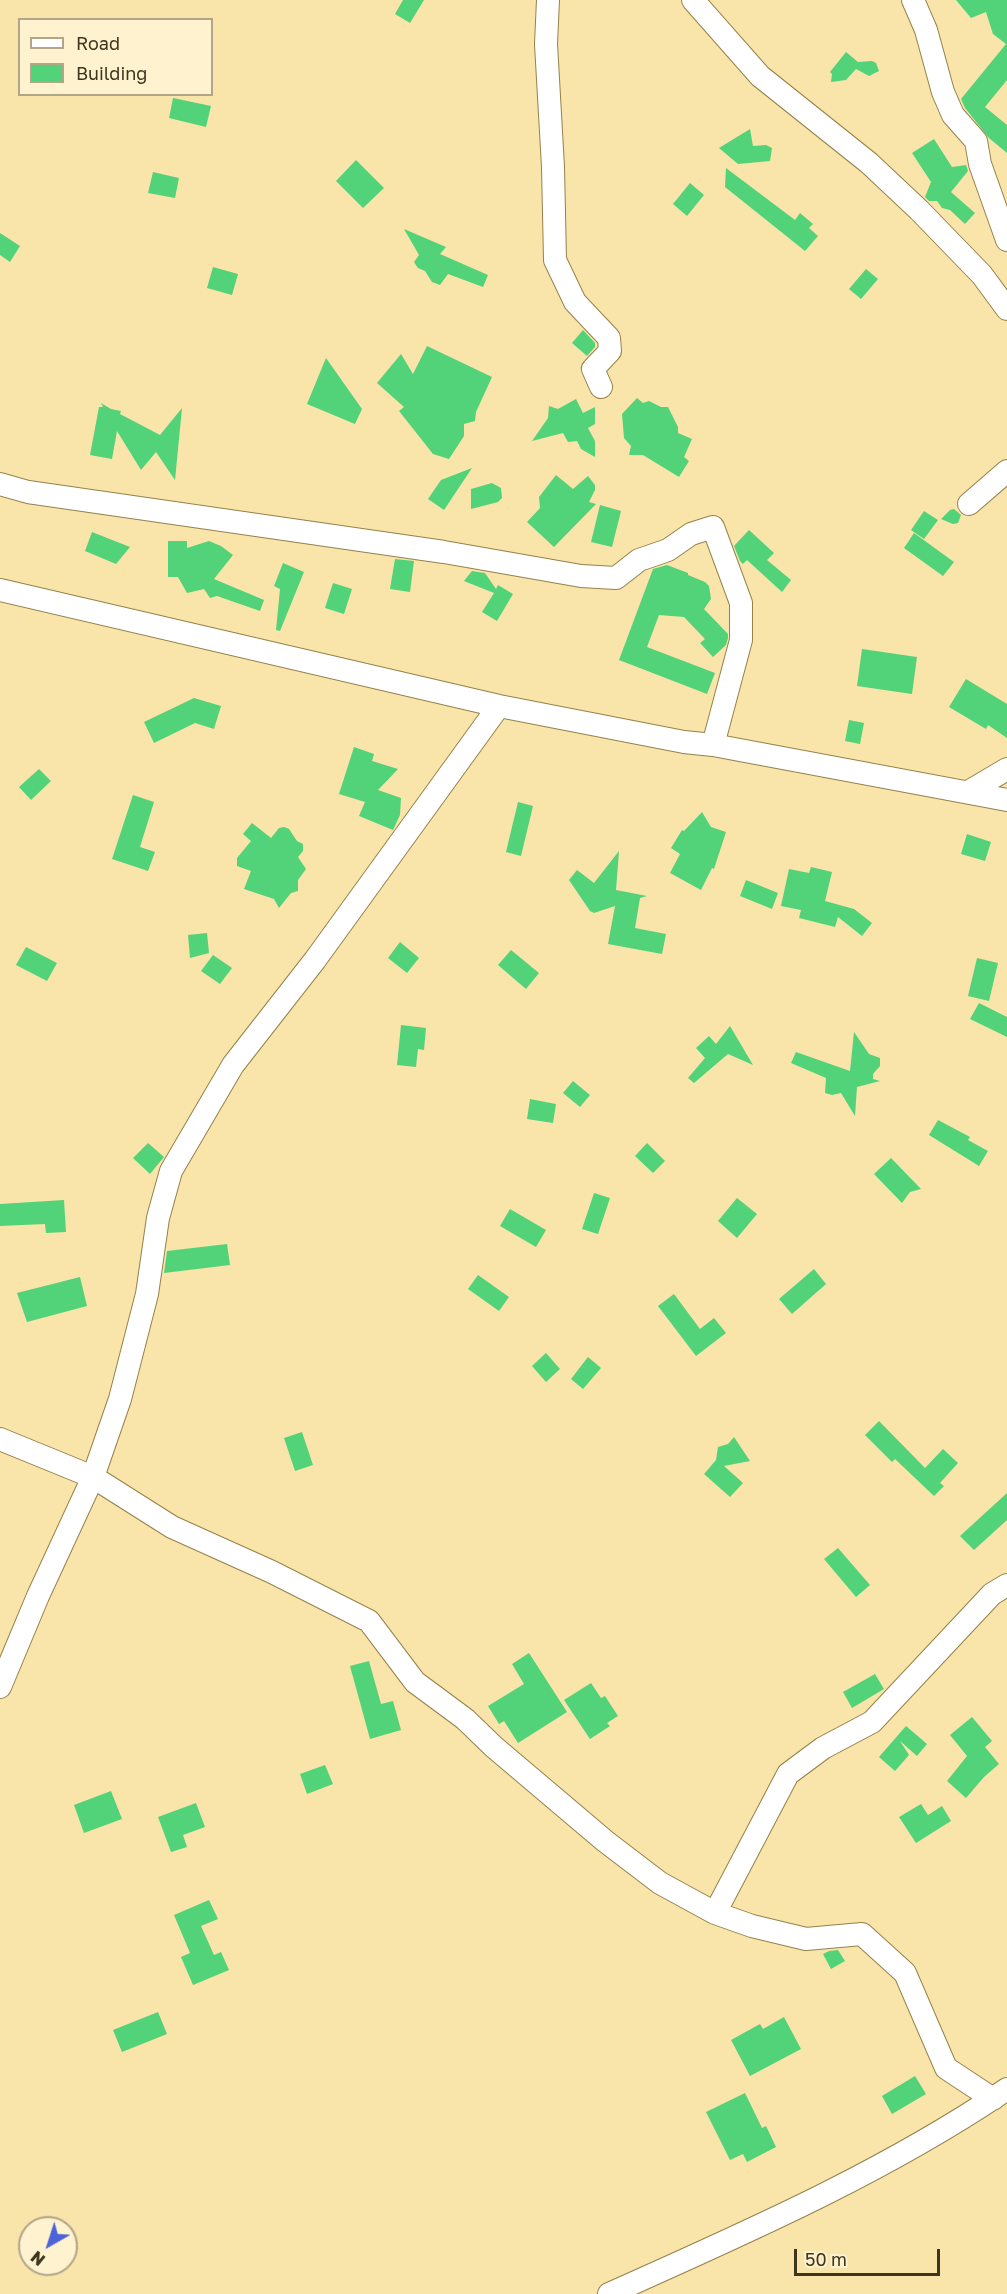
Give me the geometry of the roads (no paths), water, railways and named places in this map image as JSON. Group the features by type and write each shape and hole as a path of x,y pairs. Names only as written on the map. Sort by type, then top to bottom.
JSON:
{"street":[{"path":"548,0 546,44 553,167 555,260 575,302 609,338 610,351 593,369 601,387"},
{"path":"693,0 760,76 869,163 919,210 982,275 1007,309"},
{"path":"914,0 926,30 943,92 953,115 976,141 980,164 1007,240"},
{"path":"969,504 1007,471"},
{"path":"0,484 28,492 444,552 581,576 616,578 639,560 668,550 691,534 713,527 741,603 741,640 714,745"},
{"path":"0,590 499,706 1007,800"},
{"path":"0,1687 38,1596 93,1477 120,1399 147,1294 158,1218 171,1171 233,1065 315,960 499,706"},
{"path":"968,792 1007,769"},
{"path":"0,1439 93,1477 172,1527 272,1572 369,1621 415,1682 465,1719 494,1747 660,1883 715,1913 752,1926 806,1939 862,1934 904,1973 946,2068 1000,2094"},
{"path":"715,1913 788,1774 823,1748 872,1722 992,1593 1007,1585"},
{"path":"609,2294 858,2178 1000,2094"}]}
